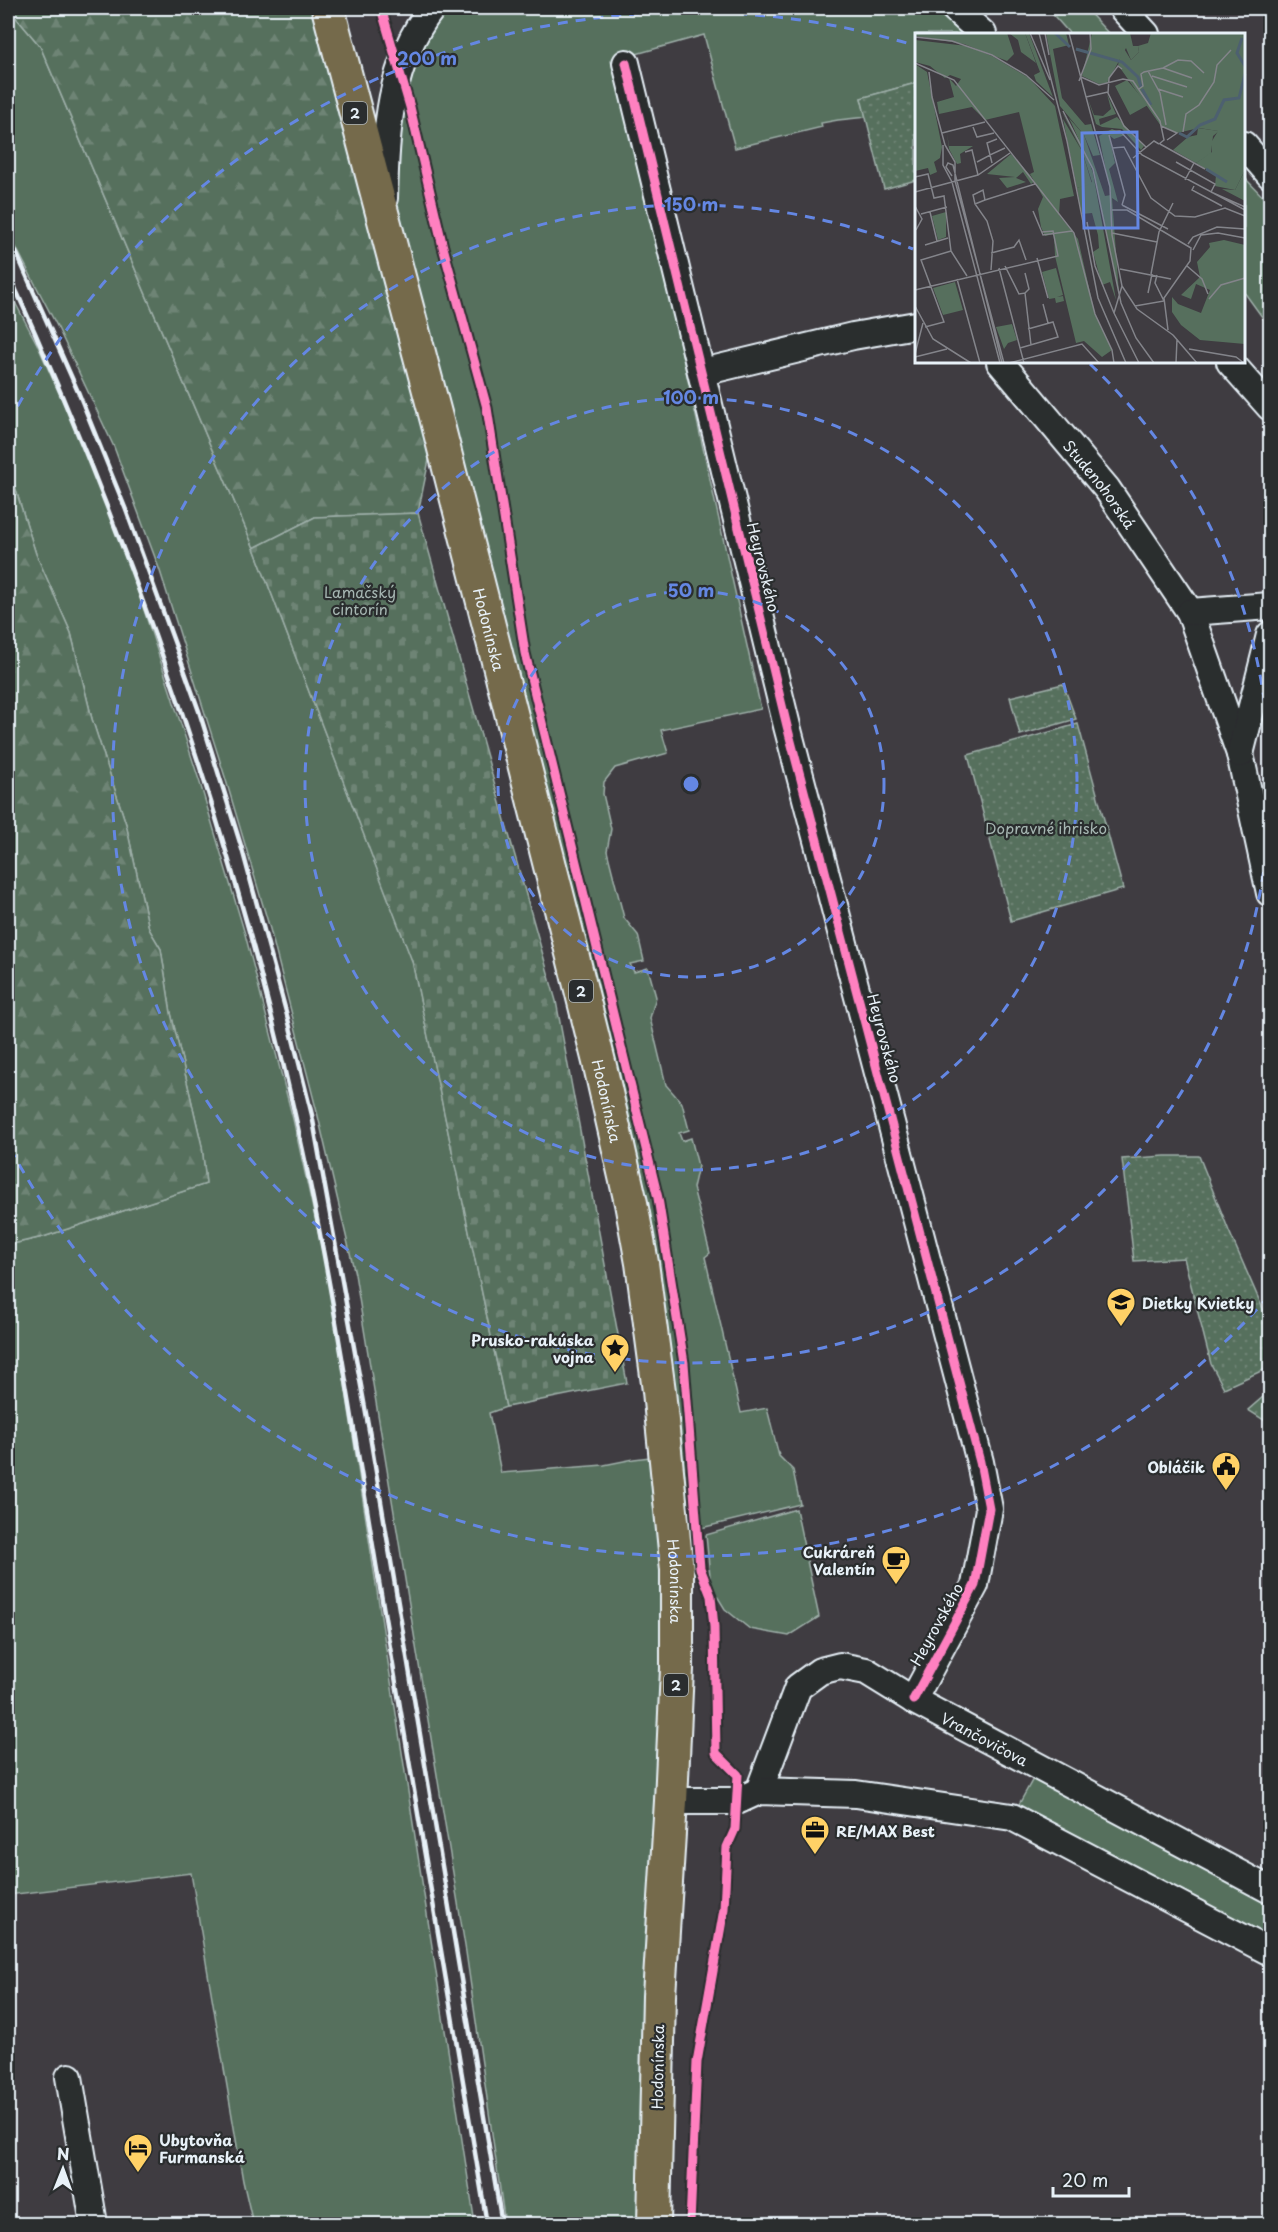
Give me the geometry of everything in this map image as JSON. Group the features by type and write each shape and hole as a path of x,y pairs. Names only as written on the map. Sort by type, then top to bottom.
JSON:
{"main road":[{"name":"Hodonínska","path":"328,8 437,421 588,1020 631,1203 642,1263 659,1391 677,1570 677,1669 658,1996 654,2224"}],"street":[{"path":"383,219 386,147 392,95 410,43 432,8"},
{"path":"954,8 982,33"},
{"path":"1122,8 1145,33"},
{"name":"Heyrovského","path":"626,63 703,372 787,726 981,1462 988,1509 975,1585 913,1700"},
{"path":"1245,146 1270,175"},
{"path":"703,372 853,336 915,325"},
{"name":"Studenohorská","path":"1001,363 1107,489 1190,612 1240,754 1270,893"},
{"path":"1231,363 1270,406"},
{"path":"1190,612 1270,606"},
{"name":"Studenohorská","path":"1240,754 1270,635"},
{"name":"Vrančovičova","path":"759,1791 798,1687 820,1671 840,1666 866,1671 913,1700 1270,1890"},
{"path":"671,1801 737,1801 759,1791 856,1794 1012,1817 1270,1952"},
{"path":"69,2077 93,2224"}],"green space":[{"path":"8,8 40,46 254,548 412,960 506,1407 489,1413 501,1473 604,1465 666,1455 652,1328 383,219 386,147 432,8 954,8 981,33 915,33 915,83 861,98 866,117 821,123 822,127 735,148 704,35 611,61 642,173 761,709 661,730 668,753 615,768 604,782 603,794 611,829 607,851 624,918 638,935 644,961 630,964 634,972 648,968 656,997 650,1018 666,1085 682,1103 689,1130 679,1133 682,1141 691,1138 698,1166 693,1188 710,1253 705,1257 741,1413 767,1408 779,1456 793,1470 800,1504 697,1529 673,1526 654,2224 505,2224 466,1952 355,1274 318,1116 270,929 160,571 114,447 58,328 8,232"},
{"path":"8,8 328,8 437,421 418,513 315,517 254,548 40,46"},
{"path":"1047,8 1085,8 1108,33 1069,33"},
{"path":"915,83 915,180 884,189 861,98"},
{"path":"1245,178 1270,204 1270,328 1245,293"},
{"path":"8,289 37,344 88,458 133,576 200,783 245,934 293,1119 329,1281 475,2224 253,2224 243,2181 191,1873 8,1895 8,1245 43,1237 206,1184 202,1146 171,1013 161,949 149,929 126,824 92,719 71,633 36,554 8,465"},
{"path":"8,465 36,554 71,633 92,719 126,824 149,929 161,949 171,1013 202,1146 206,1184 43,1237 8,1245"},
{"name":"Lamačský cintorín","path":"418,513 556,1001 627,1383 506,1407 412,961 254,548 315,517"},
{"path":"1063,684 1076,719 1020,735 1010,697"},
{"name":"Dopravné ihrisko","path":"1078,724 1123,889 1011,921 968,755"},
{"path":"1199,1156 1270,1325 1270,1367 1224,1388 1211,1364 1184,1258 1134,1261 1122,1159"},
{"path":"1270,1391 1270,1424 1248,1410"},
{"path":"796,1509 819,1617 789,1636 750,1629 725,1609 711,1586 706,1535"},
{"path":"1039,1768 1270,1890 1270,1952 1012,1817"}],"railway":[{"path":"8,234 79,394 126,510 199,711 242,849 312,1115 369,1430 502,2224"},
{"path":"8,272 95,477 173,686 240,898 269,1006 295,1115 329,1283 487,2224"}],"cycle path":[{"path":"381,8 410,107 443,247 487,408 525,653 658,1198 684,1363 700,1568 711,1596 714,1627 716,1753 738,1775 735,1829 727,1847 724,1909 697,2062 690,2224"},
{"path":"626,63 787,726 980,1462 989,1509 975,1585 913,1700"}],"place":[{"name":"Dietky Kvietky","path":"1121,1328"},
{"name":"Prusko-rakúska vojna","path":"615,1374"},
{"name":"Obláčik","path":"1226,1492"},
{"name":"Cukráreň Valentín","path":"896,1586"},
{"name":"RE/MAX Best","path":"815,1856"},
{"name":"Ubytovňa Furmanská","path":"138,2174"}]}
